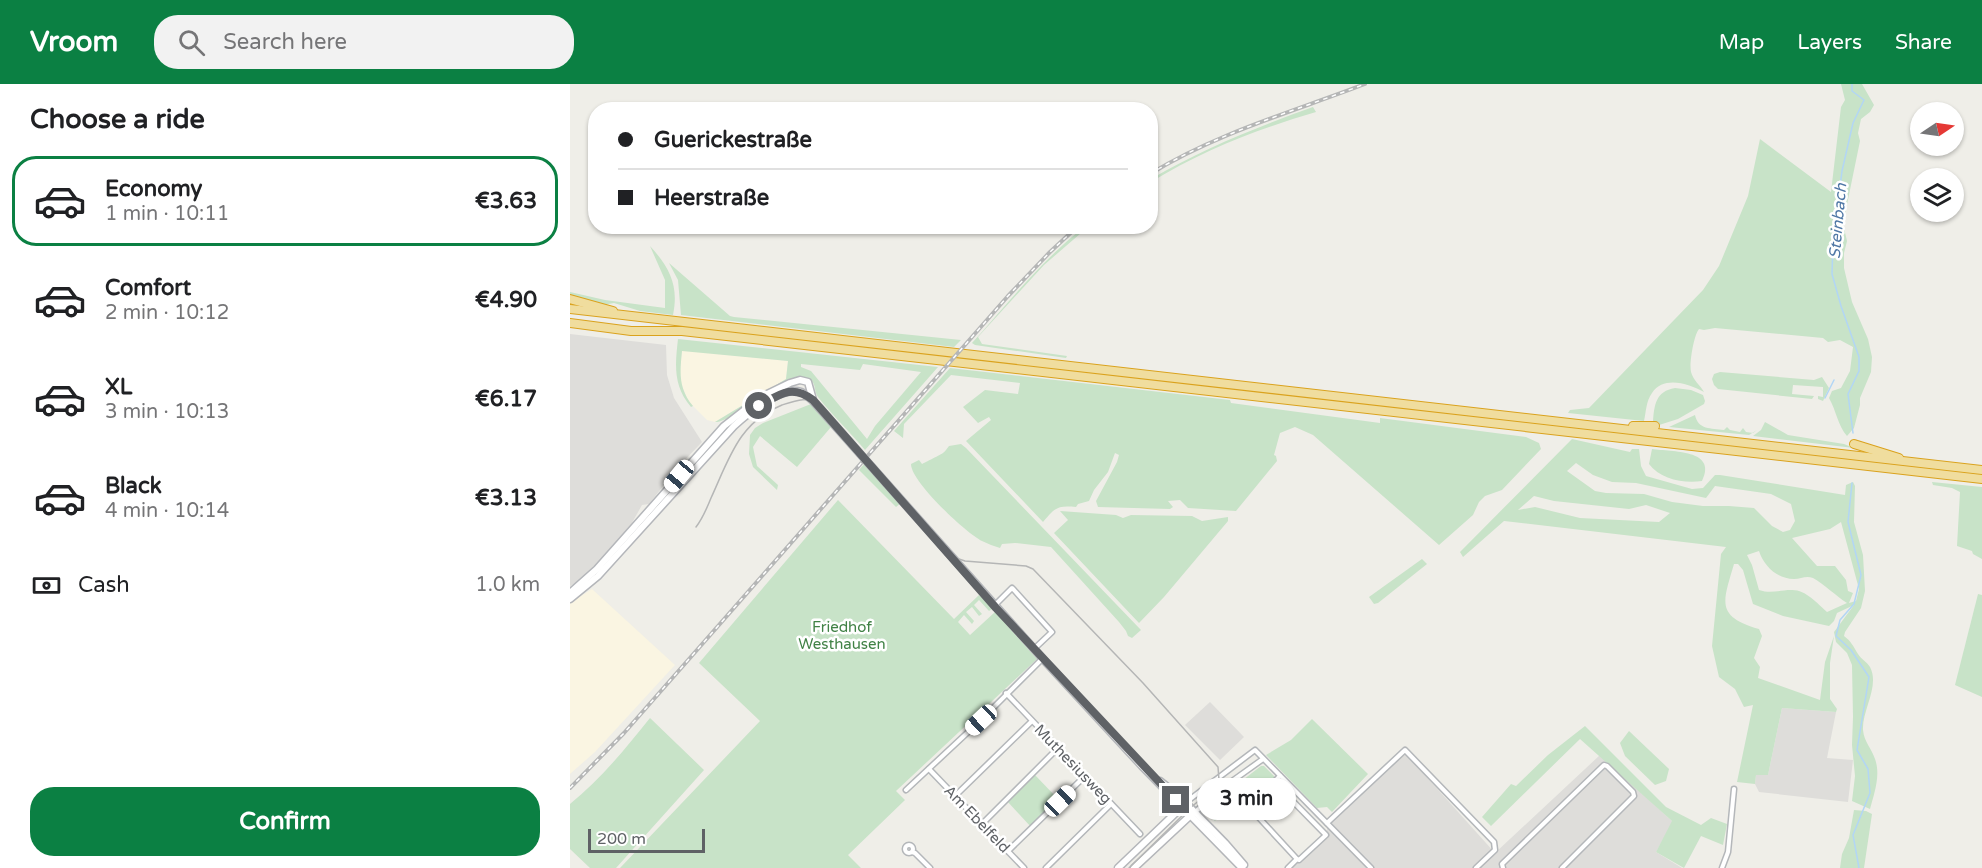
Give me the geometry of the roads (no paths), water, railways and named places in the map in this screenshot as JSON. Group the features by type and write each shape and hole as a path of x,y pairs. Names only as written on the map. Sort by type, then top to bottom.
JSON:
{"highway":[{"path":"570,299 622,315"},
{"path":"570,309 1982,471"},
{"path":"570,323 920,358 1982,479"},
{"path":"570,323 631,331 655,330"},
{"path":"1596,426 1655,426"},
{"path":"1854,444 1915,463"}],"main road":[{"path":"570,592 597,569 705,446 739,412 761,397 800,380 808,382 813,400"},
{"path":"570,599 598,576 718,441 751,411 791,391 800,392 813,400 1043,659 1150,773 1244,868"},
{"path":"1118,868 1143,837 1184,805"},
{"path":"1134,868 1193,814"}],"street":[{"path":"994,606 1012,588 1014,590 1052,632 1034,649"},
{"path":"906,790 1043,659"},
{"name":"Muthesiusweg","path":"1006,693 1143,837"},
{"path":"955,796 1032,721"},
{"path":"982,824 1058,748"},
{"path":"1184,805 1255,750 1371,868"},
{"path":"1327,823 1405,750 1494,842 1495,850 1476,868"},
{"path":"1193,814 1228,784 1263,759"},
{"path":"1503,868 1502,864 1556,810 1604,765 1607,766 1633,792 1634,796 1562,868"},
{"name":"Am Ebelfeld","path":"929,769 1024,868"},
{"path":"1008,851 1085,776"},
{"path":"1280,776 1249,807 1297,860"},
{"path":"1274,782 1326,835 1288,868"},
{"path":"1722,868 1728,852 1734,789"},
{"path":"1046,868 1111,804"},
{"path":"912,852 930,868"}],"waterway":[{"name":"Steinbach","path":"1852,84 1852,91 1864,100 1853,123 1842,171 1833,241 1832,274 1859,357 1859,371 1848,394 1853,433"},
{"path":"1825,398 1834,380"},
{"name":"Steinbach","path":"1852,483 1848,522 1861,575 1854,604 1840,620 1836,636 1851,650 1869,677 1857,750 1868,769 1870,793 1853,835 1859,868"}],"tram line":[{"path":"696,527 705,513 730,456 745,432 767,412 787,403 807,400 822,405 956,558 965,561 1026,566 1033,569 1143,683 1218,767 1219,780 1212,790 1190,808 1129,868"}],"railway":[{"path":"1158,170 1228,135 1365,84"},
{"path":"570,788 624,733 1008,296 1069,234"}],"park label":[{"name":"Friedhof Westhausen","path":"842,636"}]}
